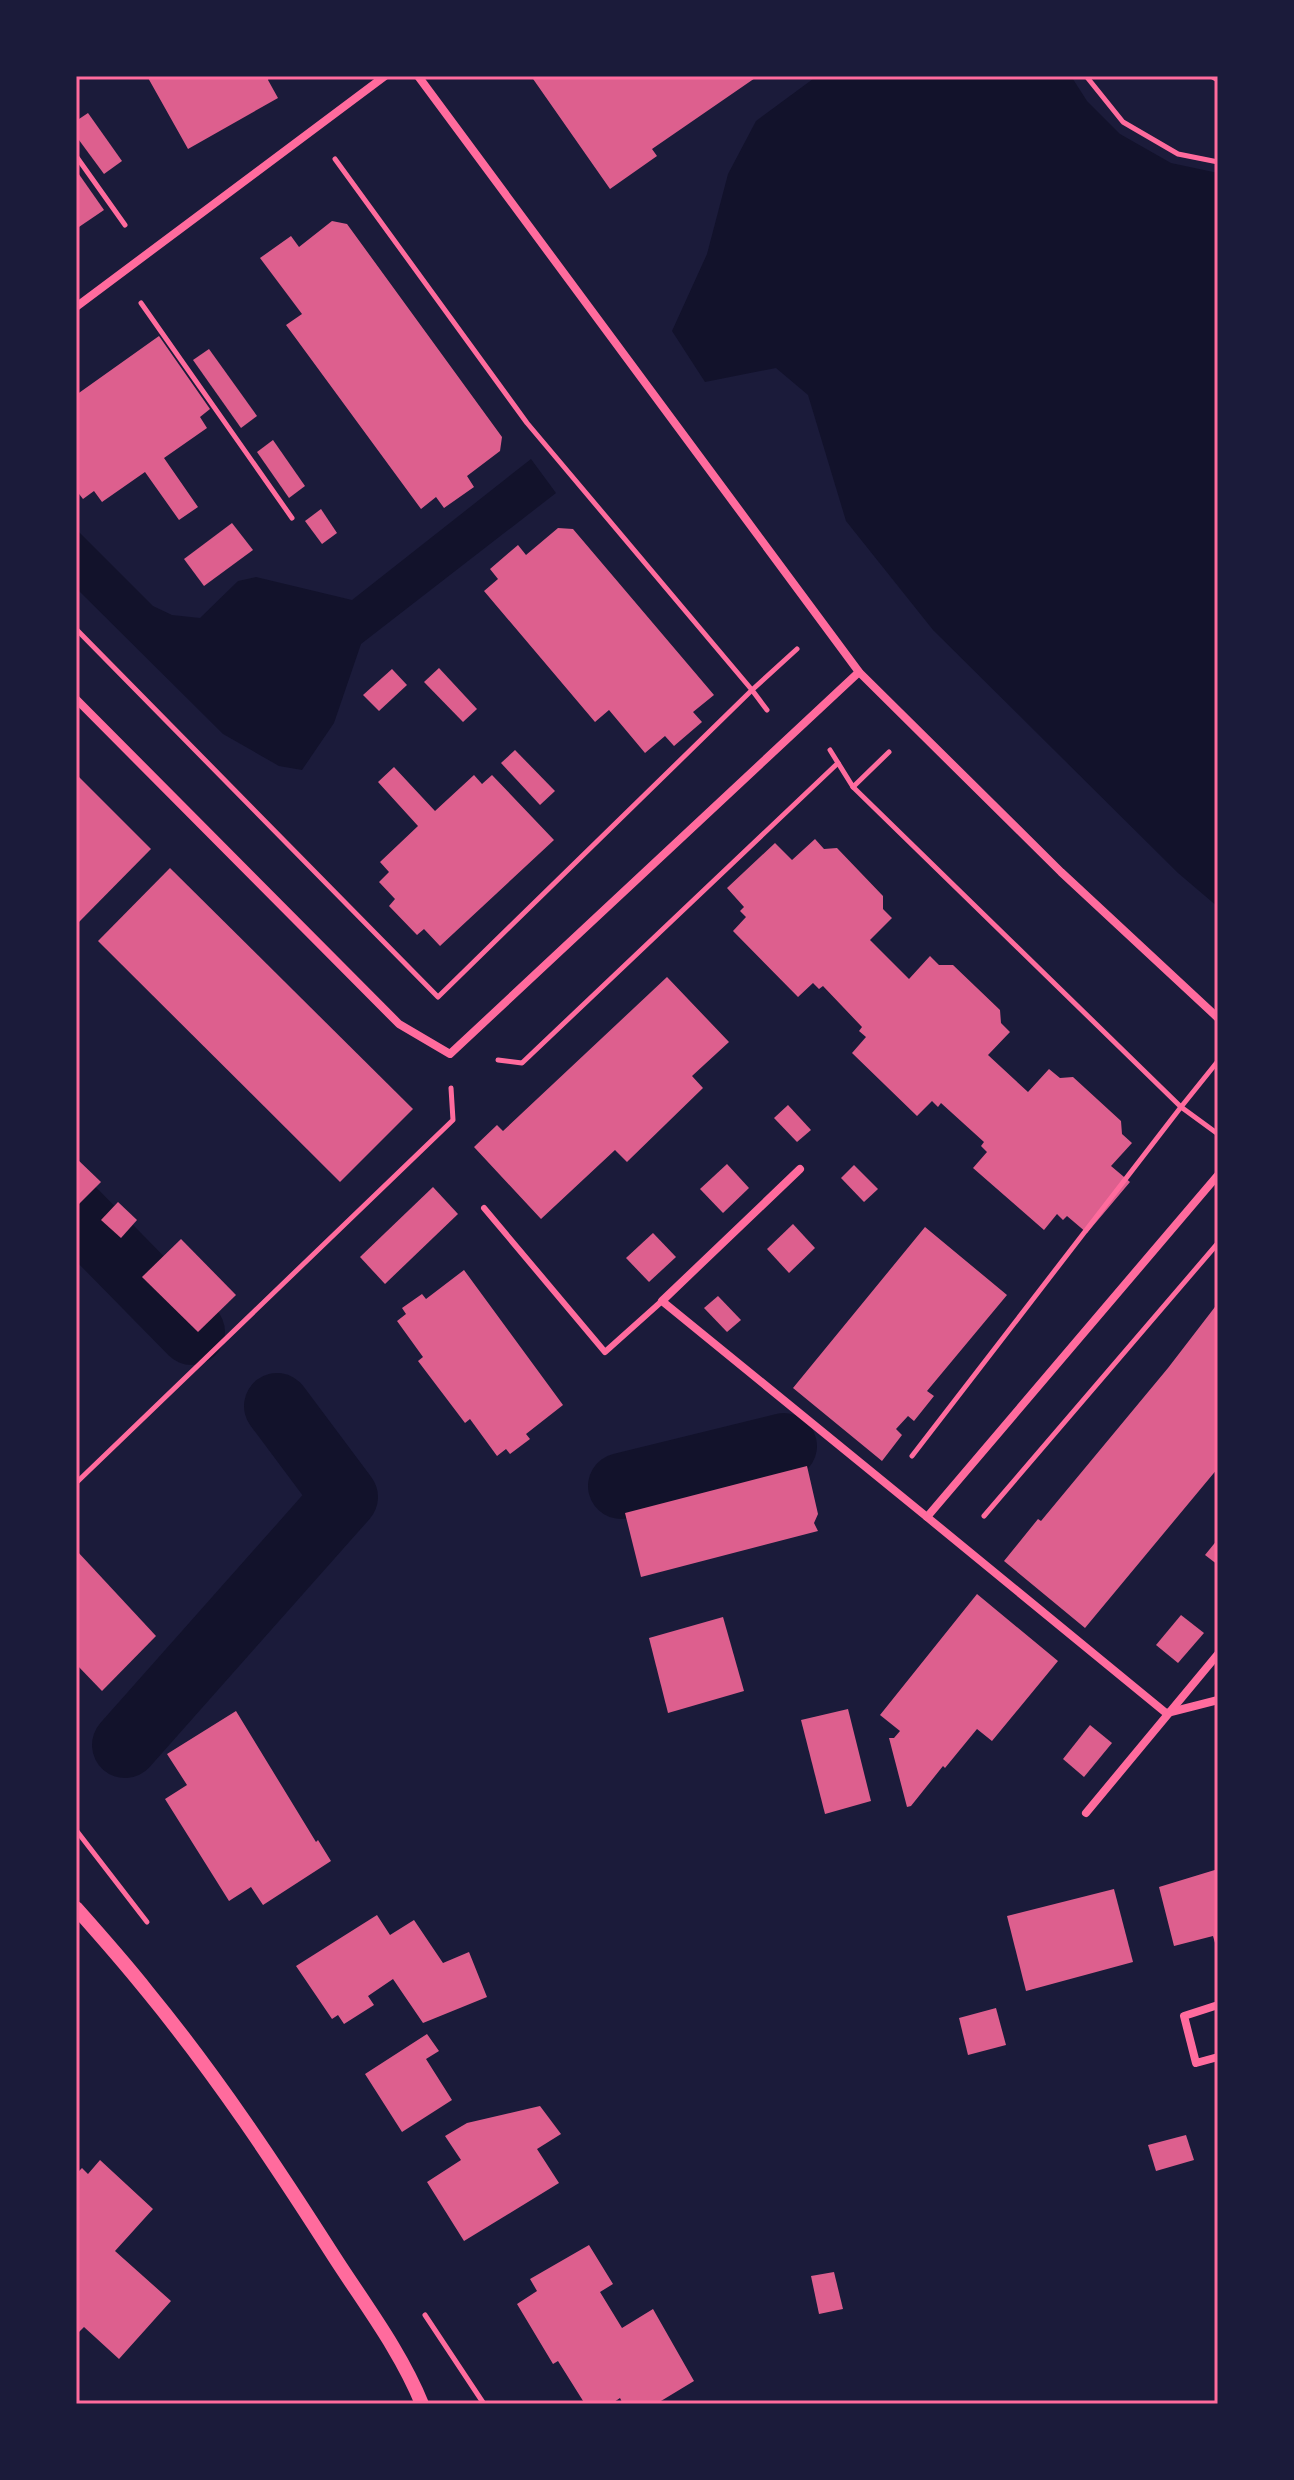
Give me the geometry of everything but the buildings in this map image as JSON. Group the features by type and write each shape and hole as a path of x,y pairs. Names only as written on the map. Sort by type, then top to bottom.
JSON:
{"street":[{"path":"76,307 385,76"},
{"path":"418,76 859,672 1061,872 1218,1018"},
{"path":"76,699 399,1024 450,1054 859,672"},
{"path":"800,1169 662,1301 1166,1713"},
{"path":"927,1517 1218,1175"},
{"path":"1086,1813 1218,1654"},
{"path":"1166,1713 1218,1700"},
{"path":"76,1908 147,1991 223,2091 402,2362 422,2404"},
{"path":"1218,2005 1184,2016 1196,2063 1218,2057"}],"lane":[{"path":"484,1208 605,1352 662,1301"}],"path":[{"path":"1086,76 1123,122 1178,154 1218,162"},
{"path":"1211,76 1218,80"},
{"path":"313,130 527,423 790,739"},
{"path":"76,156 146,255"},
{"path":"120,274 292,518"},
{"path":"76,629 438,997 752,690 823,625"},
{"path":"810,719 853,787 1181,1107 1218,1134"},
{"path":"853,787 915,728"},
{"path":"76,1483 453,1120 450,1054 522,1063 838,763"},
{"path":"889,1486 1218,1061"},
{"path":"960,1544 1218,1243"}],"shaded area":[{"path":"817,76 1071,76 1087,101 1120,134 1171,163 1218,173 1218,907 1178,873 933,630 846,521 808,395 776,368 705,382 672,331 707,254 728,174 756,121"},
{"path":"531,459 556,493 361,644 334,723 302,770 279,766 223,734 76,588 76,529 153,606 172,615 200,618 238,581 256,577 352,600"}],"waterway":[{"path":"76,1214 192,1332"},
{"path":"125,1745 345,1497 277,1406"},
{"path":"621,1486 784,1446"}]}
